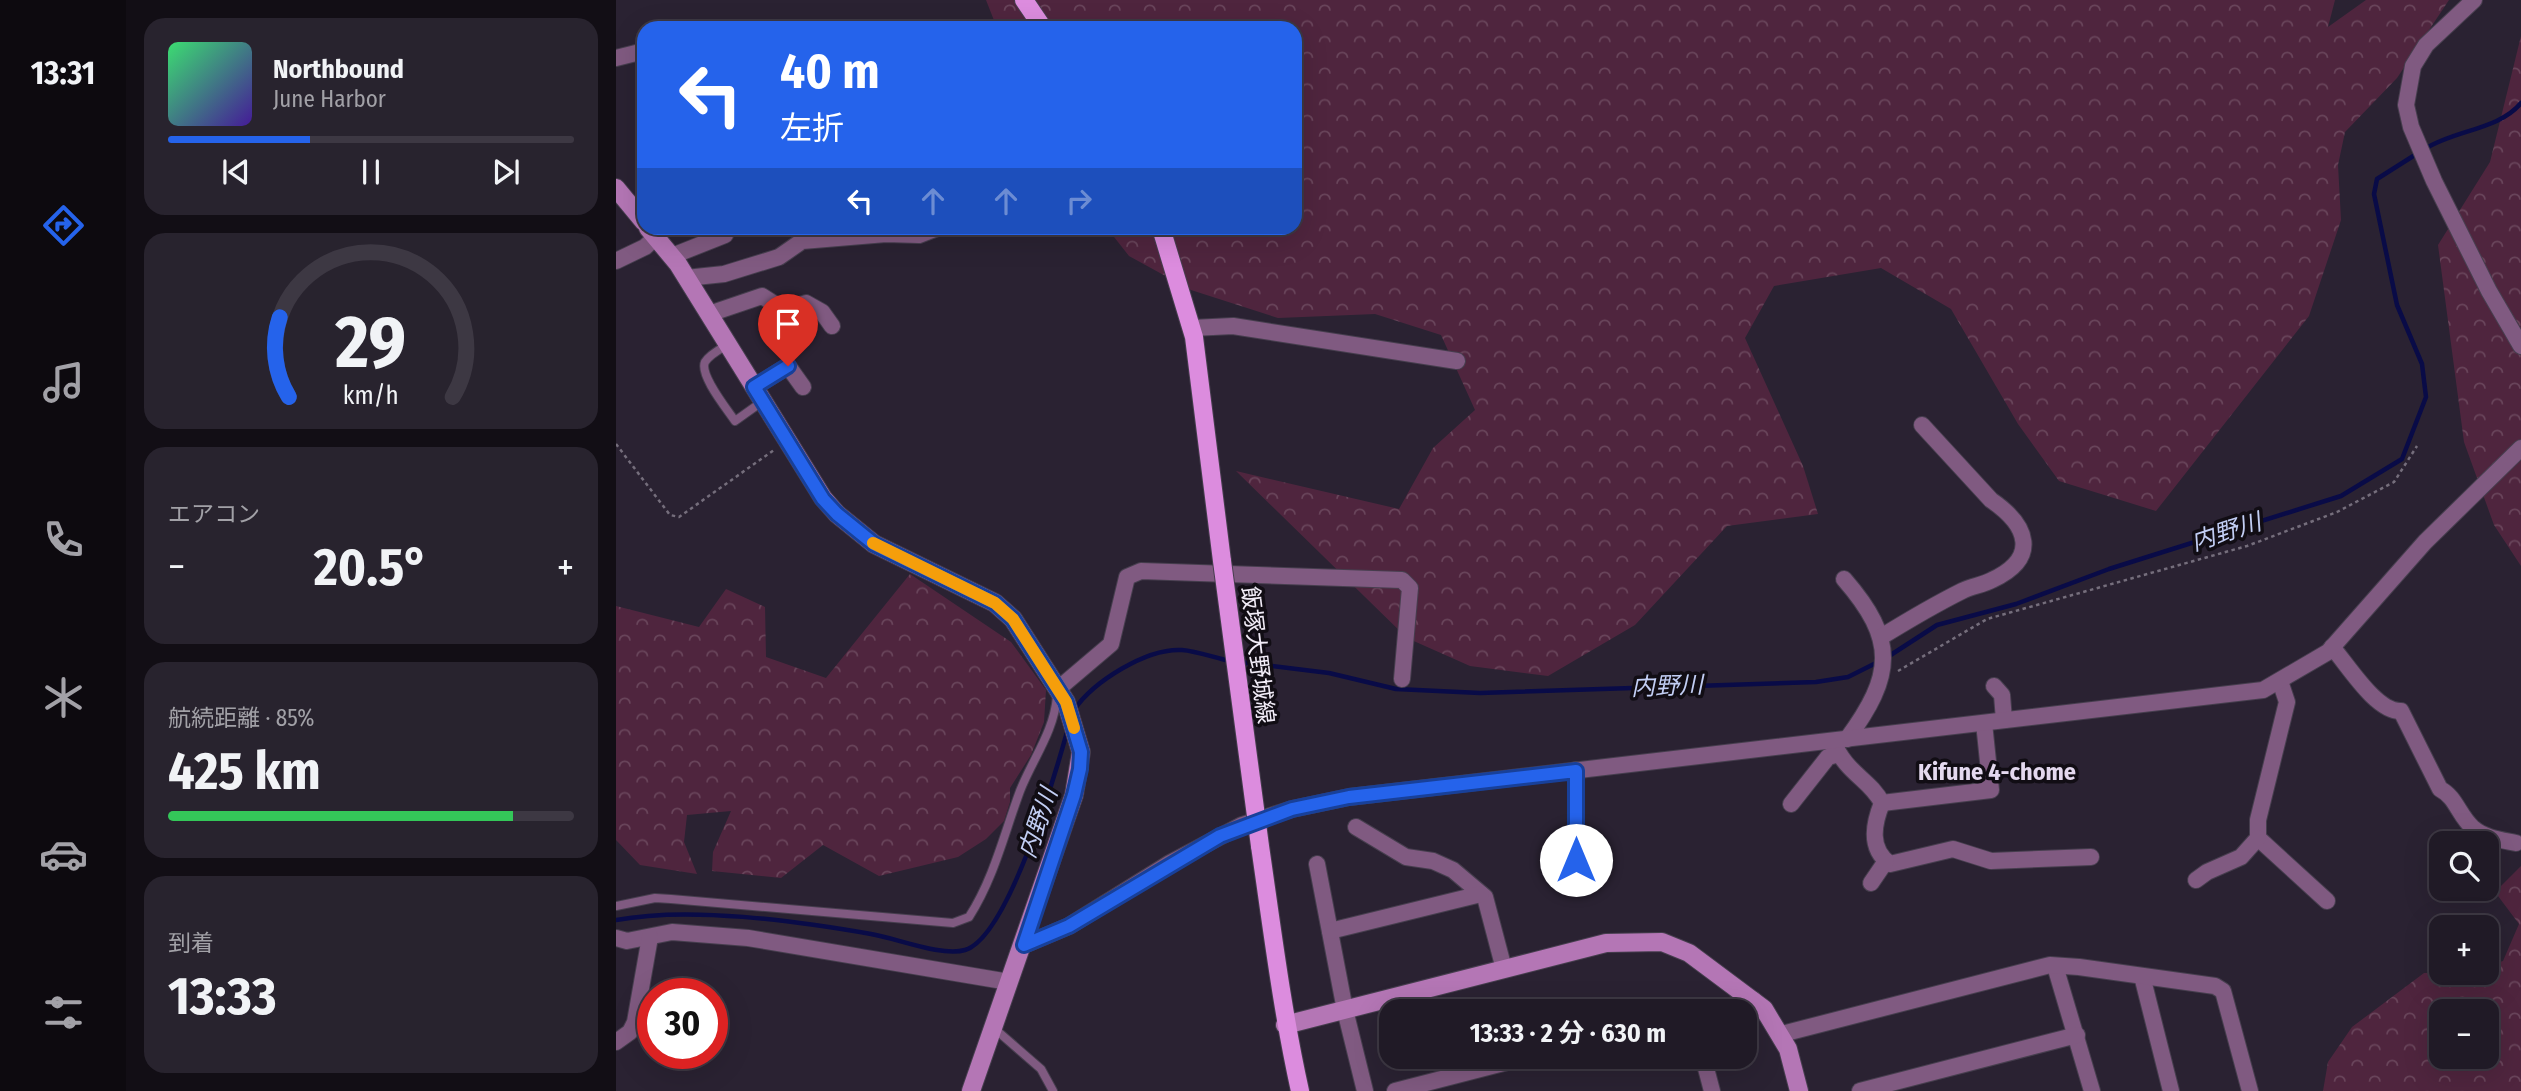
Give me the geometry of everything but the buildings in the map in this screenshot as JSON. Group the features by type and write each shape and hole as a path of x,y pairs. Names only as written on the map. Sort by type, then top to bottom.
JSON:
{"main road":[{"path":"1024,0 1038,21"},
{"name":"飯塚大野城線","path":"1163,235 1192,328 1208,431 1222,561 1260,846 1281,977 1285,1025 1300,1091"}],"street":[{"path":"2474,0 2426,45 2413,66 2406,105 2424,158 2489,291 2521,346"},
{"path":"616,58 637,53"},
{"path":"616,188 637,214"},
{"path":"616,261 645,247 651,235"},
{"path":"654,235 672,256 823,499 874,544 985,598 1013,619 1062,695 1080,748 1074,795 995,1030 971,1091"},
{"path":"672,256 724,235"},
{"path":"686,278 724,275 779,257 802,241 874,235"},
{"path":"709,314 762,296 784,310 806,303 822,312 832,326"},
{"path":"1192,328 1233,326 1457,361"},
{"path":"759,394 788,366 803,387"},
{"path":"1882,641 1969,587 1991,581 2013,568 2024,557 2022,536 2005,510 1991,500 1922,425"},
{"path":"1024,945 1069,926 1220,836 1292,809 1349,797 1840,745 2004,720 2263,690 2332,647 2425,542 2521,448"},
{"path":"1062,695 1111,644 1127,577 1141,571 1402,580 1410,589 1402,679"},
{"path":"1791,804 1872,705 1881,681 1882,641 1865,603 1844,579"},
{"path":"2332,647 2371,695 2395,711 2401,711 2440,789 2449,793 2472,828 2485,835 2516,843"},
{"path":"2196,880 2207,872 2241,857 2258,838 2258,820 2287,702 2280,681"},
{"path":"1994,686 2002,695 2004,720"},
{"path":"1882,803 1991,790 1984,723"},
{"path":"1840,745 1852,773 1877,792 1882,803 1874,833 1882,858 1886,861 1899,864 1940,850 1954,849 1991,861 2022,857 2076,860 2091,857"},
{"path":"1576,771 1576,860"},
{"path":"1356,827 1406,857 1433,861 1453,870 1485,897 1504,969"},
{"path":"2258,838 2328,901"},
{"path":"1871,883 1886,861"},
{"path":"1317,864 1345,1010 1365,1091"},
{"path":"1330,931 1481,894"},
{"path":"616,937 627,940 672,932 748,938 1009,982"},
{"path":"616,1042 630,1032 635,1022 650,937"},
{"path":"1285,1025 1606,943 1662,942 1689,953 1753,999"},
{"path":"2055,966 2092,1091"},
{"path":"1782,1034 2055,966 2142,976 2215,986 2223,991 2250,1091"},
{"path":"2142,976 2171,1091"},
{"path":"1757,1004 1782,1034 1799,1091"},
{"path":"1860,1091 2077,1035"},
{"path":"1395,1091 1480,1069"},
{"path":"1706,1069 1712,1091"}],"lane":[{"path":"728,344 708,358 704,365 704,374 735,421 759,394"},
{"path":"616,906 655,898 671,898 953,923 969,917 991,874 1021,789 1050,731 1062,695"},
{"path":"995,1030 1041,1069 1053,1091"}],"path":[{"path":"616,444 670,515 679,517 788,441"},
{"path":"1881,681 1987,619 2247,546 2337,512 2394,482 2417,446"}],"green space":[{"path":"986,0 2335,0 2328,27 2366,0 2449,0 2397,78 2345,132 2338,165 2341,220 2309,316 2156,511 2059,481 2018,424 1951,309 1881,268 1774,286 1745,338 1803,466 1818,514 1727,526 1635,625 1548,676 1470,666 1407,638 1236,471 1399,509 1433,448 1475,410 1441,335 1375,314 1278,318 1191,290 1129,256 1112,235 1302,235 1302,21 994,21"},
{"path":"2521,36 2521,566 2494,525 2464,442 2438,245 2490,162"},
{"path":"910,574 1011,642 1046,690 1044,722 1031,755 1010,788 1010,802 1004,821 986,839 958,857 879,876 823,845 781,878 712,871 713,852 731,811 687,815 684,842 697,874 640,865 616,840 616,606 699,627 726,589 765,607 766,657 826,678"},
{"path":"2521,866 2521,1091 2323,1091 2328,1062 2352,1027 2424,973 2429,973 2429,985 2499,985 2499,962 2503,961 2519,924 2499,897 2499,888"}],"waterway":[{"name":"内野川","path":"2425,149 2501,119 2521,103"},
{"name":"内野川","path":"1886,658 1937,625 2016,604 2109,569 2341,496 2402,459 2426,397 2422,364 2397,305 2374,194 2377,179 2418,153"},
{"name":"内野川","path":"1074,710 1107,678 1153,655 1182,650 1230,661"},
{"name":"内野川","path":"1239,662 1329,673 1396,689 1480,693 1816,682 1848,677 1878,662"},
{"name":"内野川","path":"616,920 677,914 743,917 871,934 944,951 965,950 981,939 1013,887 1041,816 1067,732"}],"slow traffic":[{"path":"873,543 908,562 976,592 995,603 1013,619 1066,702 1074,728"}],"district":[{"name":"Kifune 4-chome","path":"1997,772"}],"route":[{"path":"788,366 754,387 823,499 874,544 995,603 1013,619 1066,702 1081,752 1080,769 1074,795 1024,945 1069,926 1170,863 1242,825 1292,809 1349,797 1576,771 1576,860"}]}
